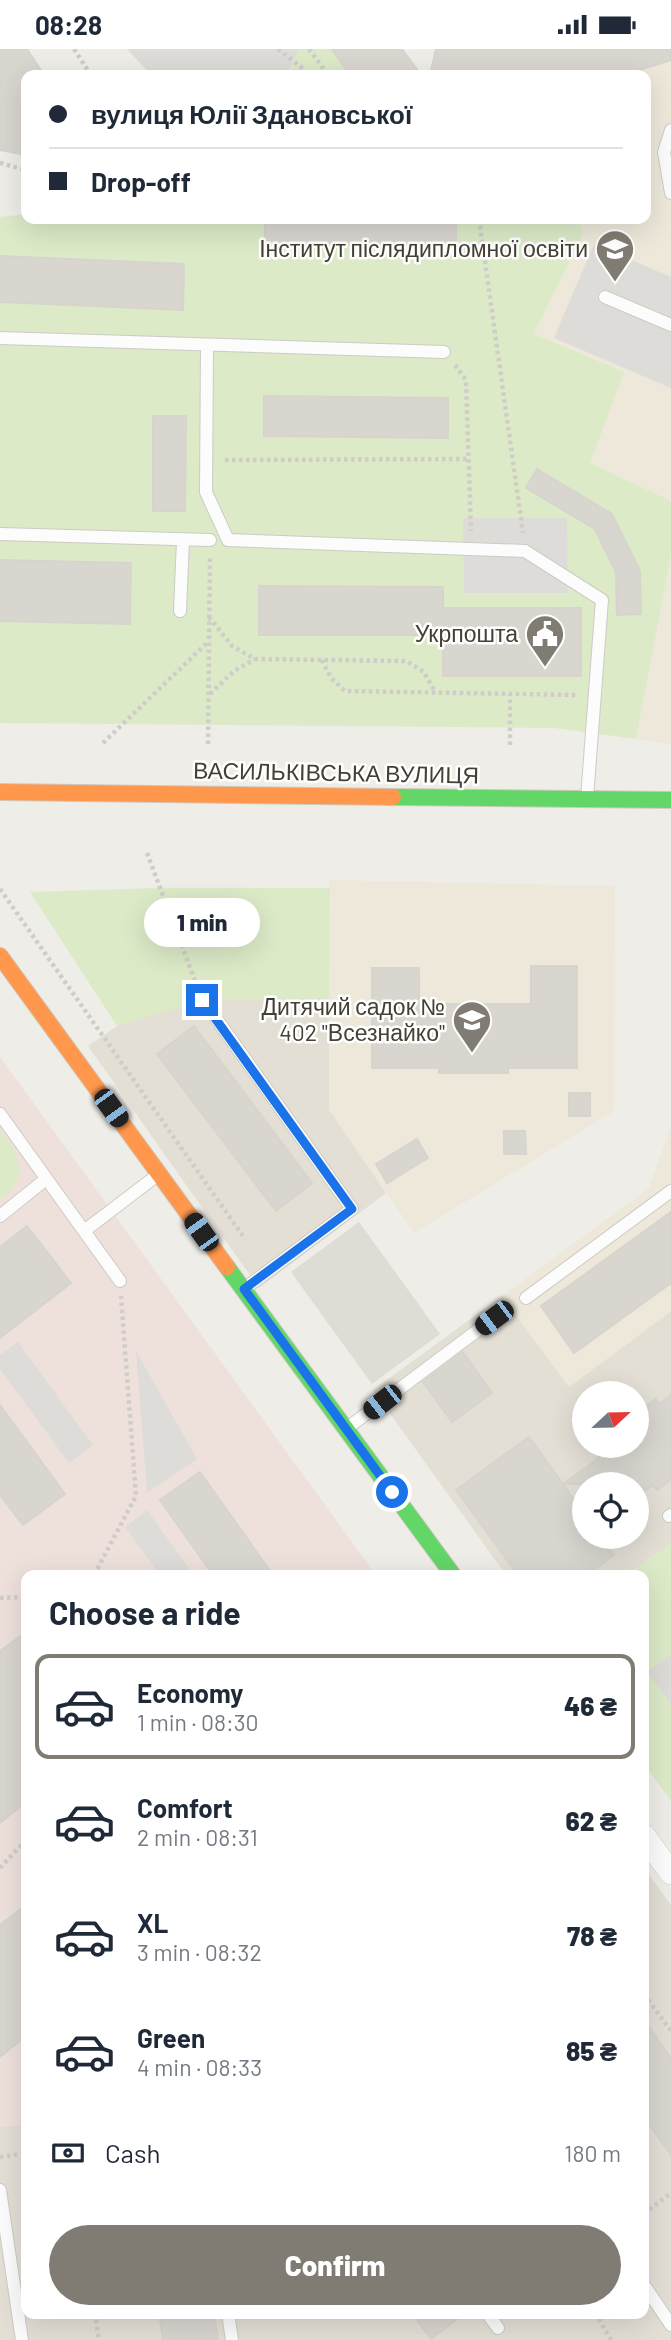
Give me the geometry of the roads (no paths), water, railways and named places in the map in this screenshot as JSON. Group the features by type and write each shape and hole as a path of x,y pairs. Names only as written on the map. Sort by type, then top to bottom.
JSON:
{"street":[{"name":"ВАСИЛЬКІВСЬКА ВУЛИЦЯ","path":"0,792 671,800"},
{"path":"0,956 449,1570"},
{"path":"649,1843 671,1873"}],"lane":[{"path":"671,130 664,152 671,193"},
{"path":"605,297 671,325"},
{"path":"0,338 444,352"},
{"path":"207,345 206,492 228,540 525,551 602,600 587,799"},
{"path":"0,534 210,540"},
{"path":"180,611 183,540"},
{"path":"202,1000 352,1209 244,1289"},
{"path":"0,1114 120,1281"},
{"path":"85,1231 159,1174"},
{"path":"0,1216 46,1179"},
{"path":"526,1298 671,1191"},
{"path":"346,1429 494,1318"},
{"path":"0,2190 22,2340"},
{"path":"649,2292 671,2325"},
{"path":"229,2319 232,2340"},
{"path":"491,2319 498,2328"}],"place":[{"name":"Інститут післядипломної освіти","path":"615,283"},
{"name":"Укрпошта","path":"545,668"},
{"name":"Дитячий садок № 402 \"Всезнайко\"","path":"472,1054"}]}
